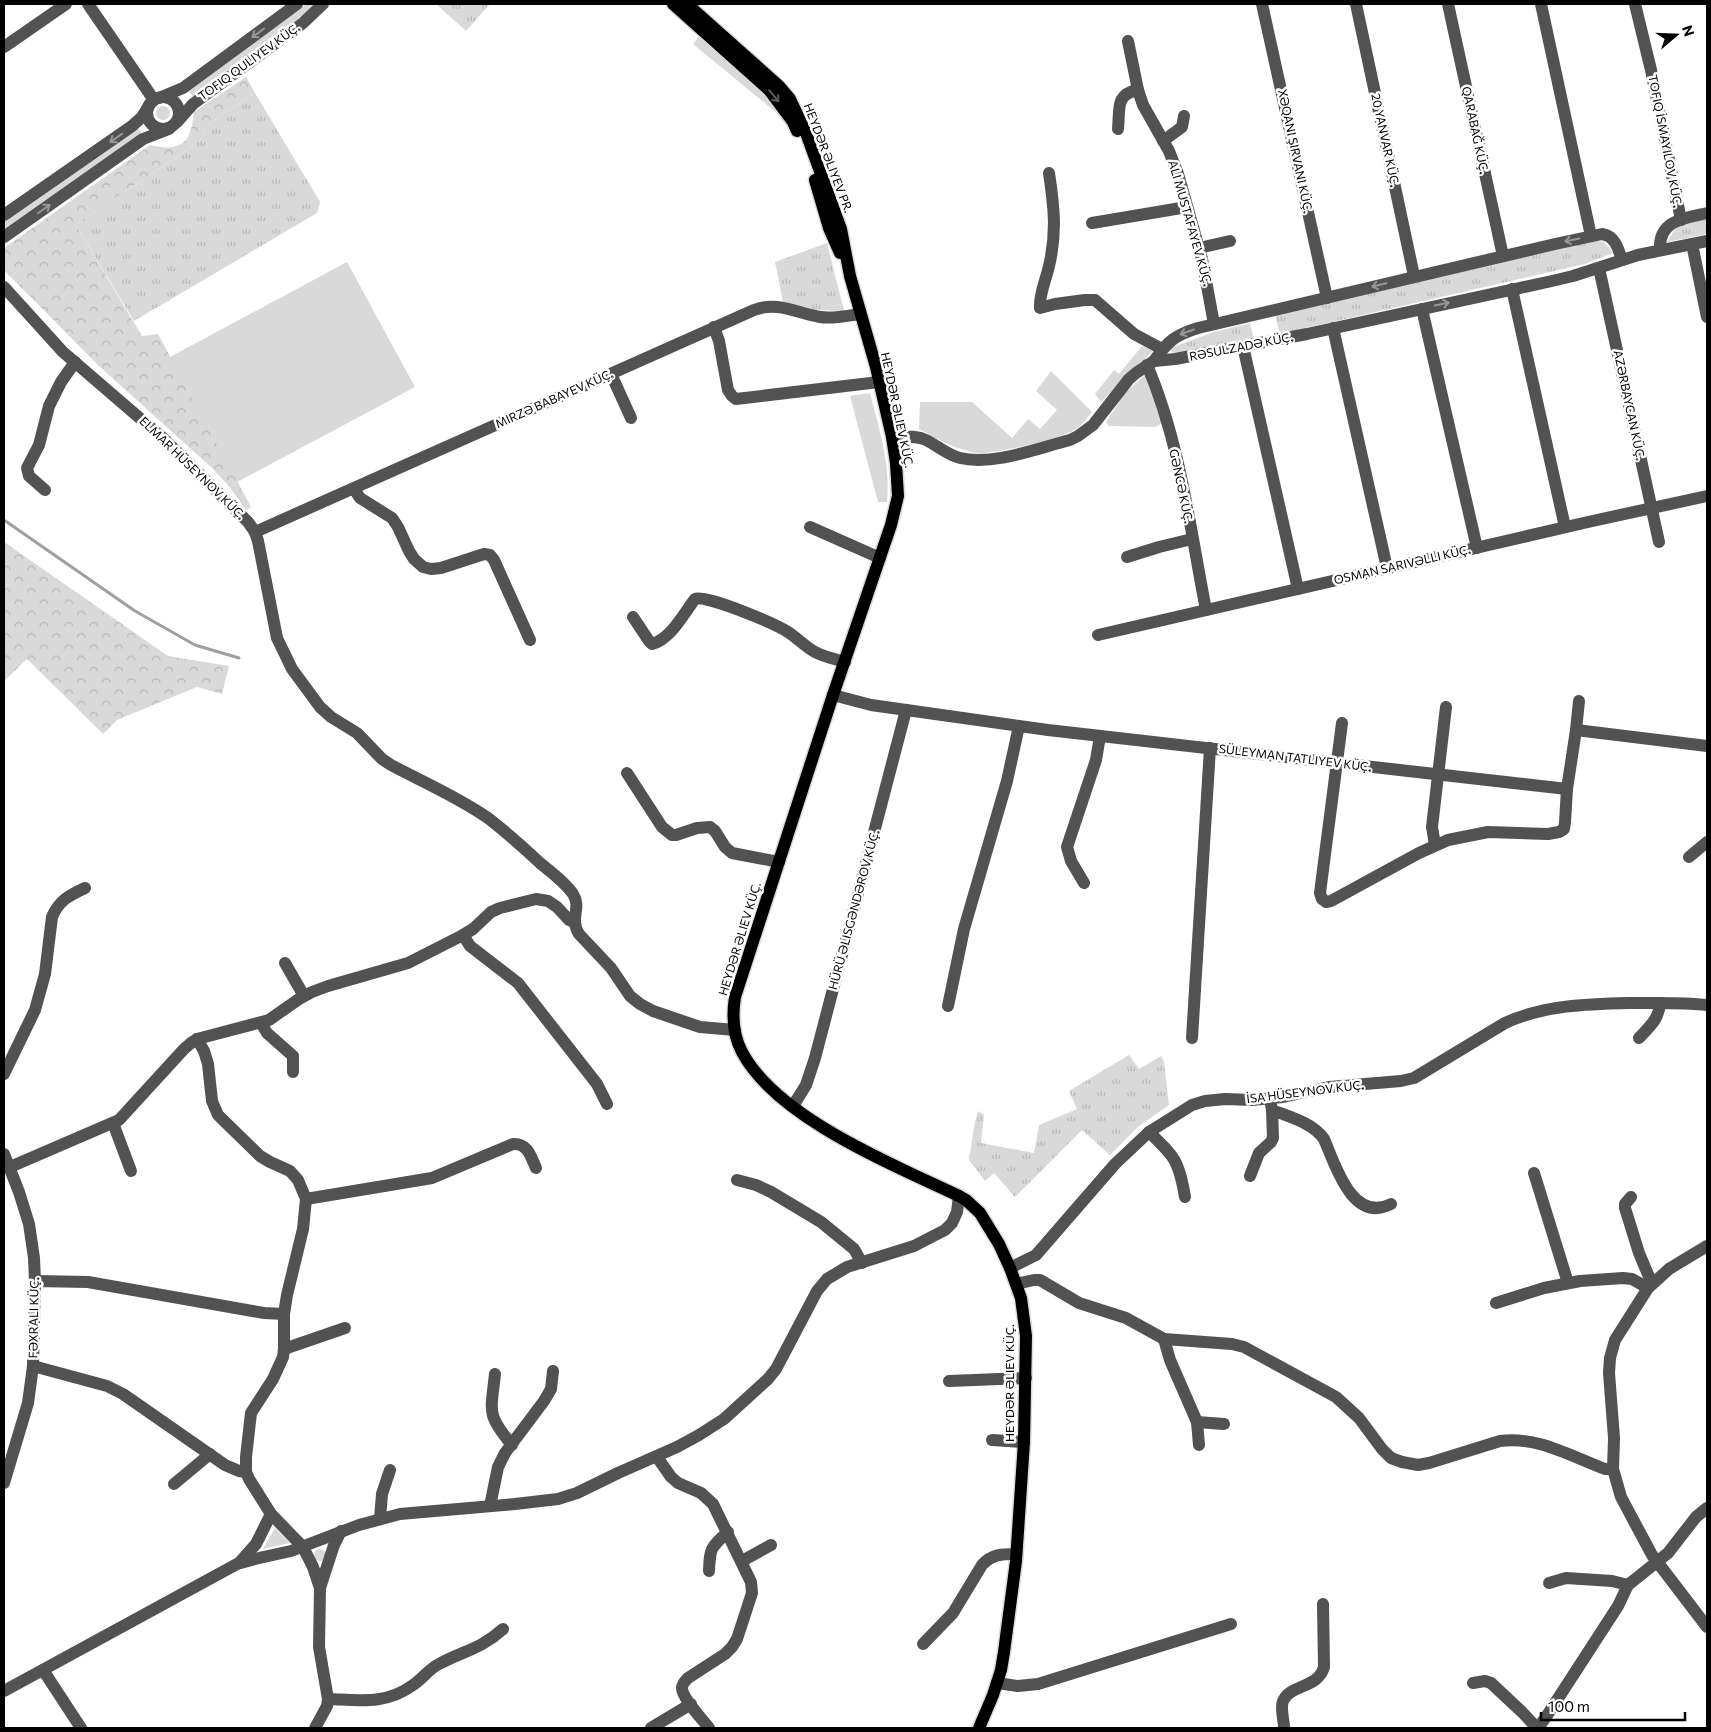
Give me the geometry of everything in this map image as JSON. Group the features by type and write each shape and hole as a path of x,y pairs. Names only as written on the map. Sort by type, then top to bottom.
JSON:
{"main road":[{"name":"HEYDƏR ƏLIEV KÜÇ.","path":"680,5 758,79 793,122 806,153 830,228 850,276 892,437 898,496 894,515 833,695 735,997 733,1009 735,1030 742,1052 751,1066 779,1095 854,1145 966,1200 980,1213 1010,1268 1016,1284 1024,1313 1026,1336 1024,1442 1016,1554 1004,1652 997,1683 979,1728"}],"street":[{"path":"4,47 66,4"},
{"path":"88,4 154,100"},
{"name":"TOFIQ QULIYEV KÜÇ.","path":"154,100 183,88 297,4"},
{"name":"TOFIQ QULIYEV KÜÇ.","path":"173,126 193,104 303,23 323,4"},
{"name":"XƏQANI ŞIRVANI KÜÇ.","path":"1262,4 1327,298"},
{"name":"20 YANVAR KÜÇ.","path":"1356,4 1414,276"},
{"name":"QARABAĞ KÜÇ.","path":"1448,4 1503,256"},
{"path":"1541,4 1592,236"},
{"path":"1635,4 1681,220"},
{"path":"1128,41 1143,105 1174,162 1188,207 1206,277 1214,324"},
{"path":"1118,129 1122,96 1127,92 1138,90"},
{"path":"4,237 139,142 173,126 180,112 175,101 164,97 154,100 142,117 132,126 5,210"},
{"path":"154,100 147,114 150,123 159,129 173,126"},
{"path":"1163,141 1182,126 1184,116"},
{"path":"1049,173 1055,219 1049,266 1039,300 1040,308 1066,302 1095,300 1134,334 1162,349"},
{"path":"1092,223 1188,207"},
{"path":"1707,213 1681,220 1667,227 1659,242 1660,250 1707,242"},
{"path":"892,437 920,438 951,456 970,460 998,458 1070,440 1078,436 1093,426 1129,379 1151,363 1176,336 1192,330 1414,276 1602,234 1611,237 1622,260"},
{"path":"1199,248 1230,241"},
{"path":"1692,244 1707,317"},
{"name":"RƏSULZADƏ KÜÇ.","path":"1151,363 1175,360 1333,328 1573,276 1660,250"},
{"name":"AZƏRBAYCAN KÜÇ.","path":"1599,268 1659,542"},
{"name":"ELMAR HÜSEYNOV KÜÇ.","path":"4,287 51,340 177,450 248,522 255,532 265,570 277,638 292,669 311,697 331,716 356,733 382,759 470,807 508,834 574,896 576,910 574,922"},
{"path":"1512,289 1565,527"},
{"name":"MIRZƏ BABAYEV KÜÇ.","path":"255,532 754,310 771,306 819,317 859,314"},
{"path":"1422,309 1477,548"},
{"path":"714,327 719,341 728,390 736,399 879,382"},
{"path":"1333,328 1387,568"},
{"path":"1242,346 1298,589"},
{"path":"44,490 29,476 27,468 39,445 49,406 74,362"},
{"name":"GƏNCƏ KÜÇ.","path":"1151,363 1170,435 1206,610"},
{"path":"611,374 631,418"},
{"path":"354,489 360,498 392,518 414,559 423,567 431,569 441,568 484,554 490,555 530,640"},
{"path":"1098,635 1707,496"},
{"path":"810,527 880,558"},
{"path":"1127,557 1192,540"},
{"path":"633,616 649,641 652,644 656,643 670,632 695,599 700,597 713,600 769,622 788,631 816,652 844,662"},
{"path":"833,695 871,705 1019,726 1567,789"},
{"path":"1342,723 1320,893 1322,899 1326,902 1448,840 1488,832 1548,834 1560,832 1564,828 1565,822 1567,789 1579,701"},
{"path":"1435,845 1432,827 1446,707"},
{"name":"HÜRÜ ƏLISGƏNDƏROV KÜÇ.","path":"793,1106 806,1085 813,1066 906,710"},
{"path":"948,1006 964,929 1007,781 1019,726"},
{"path":"1576,730 1707,746"},
{"path":"1084,883 1071,861 1067,847 1096,760 1100,736"},
{"path":"1192,1038 1210,748"},
{"path":"626,773 662,827 672,835 697,828 710,827 732,853 779,862"},
{"path":"1689,857 1707,842"},
{"path":"4,1074 35,1010 45,974 52,916 56,908 67,896 85,888"},
{"path":"10,1167 113,1123 126,1114 191,1043 197,1039 261,1023 278,1015 304,996 328,986 408,963 463,936 491,912 536,899 548,901 574,922 579,934 611,968 630,996 640,1004 654,1011 700,1027 735,1030"},
{"path":"463,936 470,946 518,983 597,1084 607,1104"},
{"path":"285,963 304,996"},
{"path":"1639,1038 1656,1020 1660,1003"},
{"name":"İSA HÜSEYNOV KÜÇ.","path":"1010,1268 1036,1255 1115,1164 1148,1132 1192,1105 1225,1099 1252,1100 1271,1104 1329,1087 1401,1081 1414,1078 1505,1023 1521,1016 1565,1006 1660,1003 1707,1005"},
{"path":"261,1023 267,1032 293,1056 293,1072"},
{"path":"197,1039 204,1051 208,1064 212,1101 218,1115 260,1156 290,1171 298,1180 306,1199 304,1229 290,1281 284,1314 284,1349 280,1365 273,1379 251,1413 246,1472 271,1514 303,1547 313,1567 320,1588"},
{"path":"1250,1176 1259,1153 1272,1142 1271,1104"},
{"path":"1271,1104 1320,1133 1342,1181 1351,1195 1374,1209 1391,1204"},
{"path":"113,1123 131,1171"},
{"path":"1148,1132 1176,1160 1181,1172 1185,1197"},
{"path":"306,1199 432,1178 513,1144 524,1146 529,1152 536,1168"},
{"path":"4,1154 29,1224 35,1281 33,1366 28,1402 4,1482"},
{"path":"1534,1173 1568,1283"},
{"path":"737,1180 756,1185 771,1192 821,1222 854,1250 862,1263"},
{"path":"237,1564 291,1551 341,1531 380,1519 418,1512 567,1497 657,1457 699,1435 724,1419 768,1380 776,1370 816,1291 827,1279 838,1272 914,1246 946,1230 957,1212 959,1196"},
{"path":"1631,1196 1625,1204 1625,1208 1650,1286"},
{"path":"1707,1246 1670,1269 1650,1286 1615,1340 1610,1358 1609,1373 1613,1423 1613,1470 1621,1497 1657,1562 1707,1627"},
{"path":"1496,1303 1544,1288 1568,1283 1622,1278 1632,1279 1650,1286"},
{"path":"1016,1284 1040,1280 1079,1303 1126,1318 1164,1339 1232,1344 1244,1347 1336,1397 1359,1418 1382,1450 1392,1458 1402,1462 1418,1465 1429,1463 1500,1441 1512,1440 1550,1446 1598,1466 1613,1470"},
{"path":"35,1281 88,1282 264,1313 284,1314"},
{"path":"284,1349 345,1328"},
{"path":"1164,1339 1170,1360 1197,1422 1199,1445"},
{"path":"33,1366 107,1386 123,1394 225,1465 246,1472"},
{"path":"490,1506 498,1467 512,1444 544,1401 551,1388 553,1372"},
{"path":"495,1374 491,1410 498,1428 512,1444"},
{"path":"950,1381 1026,1378"},
{"path":"1197,1422 1224,1424"},
{"path":"992,1440 1024,1442"},
{"path":"174,1484 210,1454"},
{"path":"657,1457 670,1477 678,1483 701,1493 713,1504 751,1582 752,1593 737,1639 725,1654 684,1681 682,1688 684,1695 709,1728"},
{"path":"380,1519 382,1494 390,1470"},
{"path":"1473,1682 1485,1681 1491,1683 1537,1728 1618,1606 1628,1585 1674,1547 1696,1518 1707,1508"},
{"path":"5,1686 43,1670 237,1564 250,1553 271,1514"},
{"path":"315,1728 327,1706 328,1700 319,1647 320,1588 334,1545 341,1531"},
{"path":"709,1571 710,1551 728,1532"},
{"path":"742,1561 771,1546"},
{"path":"923,1644 953,1613 988,1558 999,1554 1016,1554"},
{"path":"1550,1583 1566,1578 1622,1582 1628,1585"},
{"path":"1284,1728 1283,1700 1288,1694 1318,1679 1322,1675 1324,1667 1323,1604"},
{"path":"997,1683 1018,1686 1038,1684 1231,1624"},
{"path":"328,1700 385,1699 400,1693 414,1685 434,1667 482,1645 503,1629"},
{"path":"43,1670 81,1728"},
{"path":"651,1728 691,1704"}],"green space":[{"path":"306,4 317,4 194,98 189,91"},
{"path":"436,4 490,4 466,31"},
{"path":"704,30 772,92 784,119 693,44"},
{"path":"246,77 255,93 210,123 200,140 187,150 76,225 142,336 158,334 251,507 246,510 228,485 212,468 99,366 4,270 4,248 150,145 172,147 182,144 190,133 194,112"},
{"path":"255,93 320,202 317,213 134,321 76,225 187,150 200,140 210,123"},
{"path":"160,106 166,106 170,113 166,120 160,120 156,116 156,110"},
{"path":"138,128 143,135 4,230 4,221"},
{"path":"1707,219 1707,234 1667,242 1675,229 1683,224"},
{"path":"1596,240 1604,242 1613,253 1585,264 1280,334 1275,315"},
{"path":"827,243 844,311 811,310 783,302 775,262"},
{"path":"347,262 415,387 237,482 170,357"},
{"path":"1250,323 1254,340 1172,353 1170,348 1214,332"},
{"path":"1142,346 1153,351 1101,402 1095,394 1114,370 1119,374"},
{"path":"1051,371 1092,412 1073,431 1040,442 1010,449 976,453 953,446 919,429 920,402 972,402 1012,438 1028,419 1040,429 1057,410 1036,391"},
{"path":"1145,375 1163,423 1155,427 1109,426 1106,422 1126,392"},
{"path":"870,393 886,461 887,502 878,502 850,396"},
{"path":"4,542 168,656 229,666 222,694 197,687 117,720 103,734 27,659 4,681"},
{"path":"1129,1055 1139,1069 1161,1056 1164,1062 1169,1105 1139,1126 1110,1155 1082,1130 1015,1197 994,1173 985,1181 969,1160 978,1111 984,1115 981,1143 1034,1153 1039,1125 1077,1109 1069,1091"},
{"path":"275,1528 290,1543 263,1549"},
{"path":"322,1549 325,1550 325,1560 318,1561 315,1560 314,1553 315,1550"}],"waterway":[{"path":"4,520 135,611 195,645 239,658"}]}
